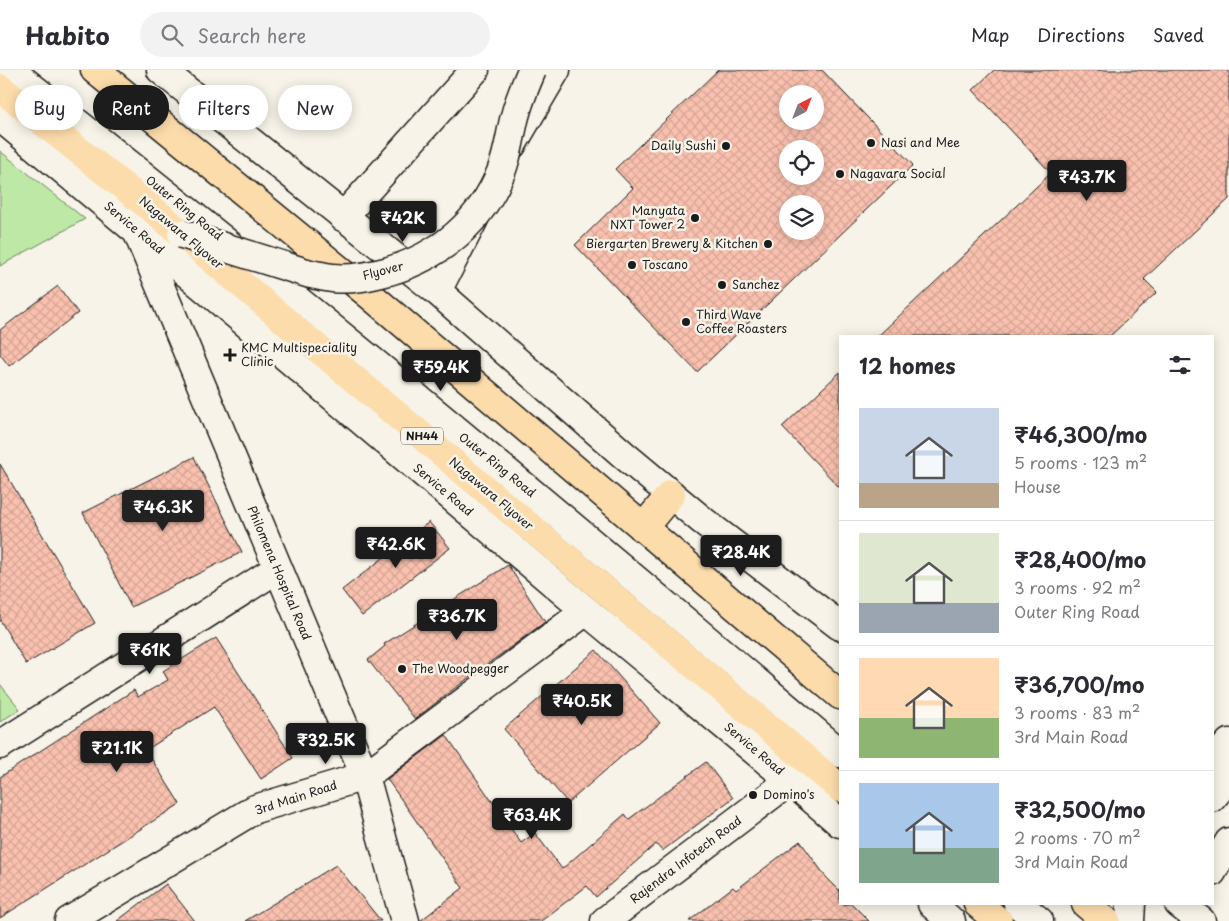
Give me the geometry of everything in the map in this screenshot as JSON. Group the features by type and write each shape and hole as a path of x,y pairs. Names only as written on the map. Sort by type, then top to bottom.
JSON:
{"highway":[{"path":"95,70 371,296 839,694"},
{"name":"Nagawara Flyover","path":"0,88 182,234 839,787"},
{"path":"643,528 671,494"},
{"path":"979,905 998,921"},
{"path":"1087,905 1106,921"}],"street":[{"name":"Outer Ring Road","path":"10,70 198,219 647,588 839,752"},
{"path":"161,70 437,291 625,456 703,521 839,625"},
{"path":"343,217 475,70"},
{"name":"Flyover","path":"182,234 310,274 332,278 374,275 418,261 460,233 477,215 491,194 502,170 520,101 532,70"},
{"path":"437,291 522,125 556,70"},
{"name":"Service Road","path":"0,117 137,230 586,611 791,780 839,822"},
{"name":"Philomena Hospital Road","path":"137,230 365,776 405,921"},
{"path":"0,745 277,569"},
{"name":"3rd Main Road","path":"69,921 254,809 365,776 586,611"},
{"path":"1214,761 1229,743"},
{"path":"1214,796 1229,778"},
{"name":"Rajendra Infotech Road","path":"605,921 791,780"},
{"path":"1214,868 1229,842"},
{"path":"933,905 951,921"},
{"path":"1019,905 1039,921"},
{"path":"1130,921 1131,905"}],"green space":[{"path":"0,151 85,219 0,266"},
{"path":"0,684 20,709 0,722"}],"building":[{"name":"Manyata NXT Tower 2","path":"718,70 822,70 913,165 697,372 575,245 633,188 615,169"},
{"path":"994,70 1229,70 1229,199 1144,279 1157,292 1111,335 879,335 1051,173 973,90"},
{"path":"58,286 78,313 9,366 0,354 0,330"},
{"path":"839,373 839,487 782,427"},
{"path":"194,457 242,552 131,607 83,513"},
{"path":"0,464 95,623 26,664 0,620"},
{"path":"429,522 450,548 362,616 342,590"},
{"path":"508,565 545,622 415,719 368,660 385,646 384,644"},
{"path":"216,638 293,758 261,779 214,707 146,750 180,804 0,918 0,777 134,690 138,697 168,680 163,671"},
{"path":"596,650 660,723 568,803 504,729"},
{"path":"446,735 521,843 535,833 562,869 625,814 629,819 706,762 733,798 662,851 656,844 596,897 587,886 541,921 420,921 463,888 387,779"},
{"path":"800,841 826,877 839,890 839,905 853,905 869,921 689,921 733,887 736,890"},
{"path":"336,865 381,921 245,921"},
{"path":"166,884 195,921 117,921"}],"place":[{"name":"Nasi and Mee","path":"871,143"},
{"name":"Daily Sushi","path":"726,146"},
{"name":"Nagavara Social","path":"840,174"},
{"name":"Manyata NXT Tower 2","path":"695,218"},
{"name":"Biergarten Brewery & Kitchen","path":"768,244"},
{"name":"Toscano","path":"632,265"},
{"name":"Sanchez","path":"722,285"},
{"name":"Third Wave Coffee Roasters","path":"686,322"},
{"name":"KMC Multispeciality Clinic","path":"230,355"},
{"name":"The Woodpegger","path":"402,669"},
{"name":"Domino's","path":"753,795"}]}
